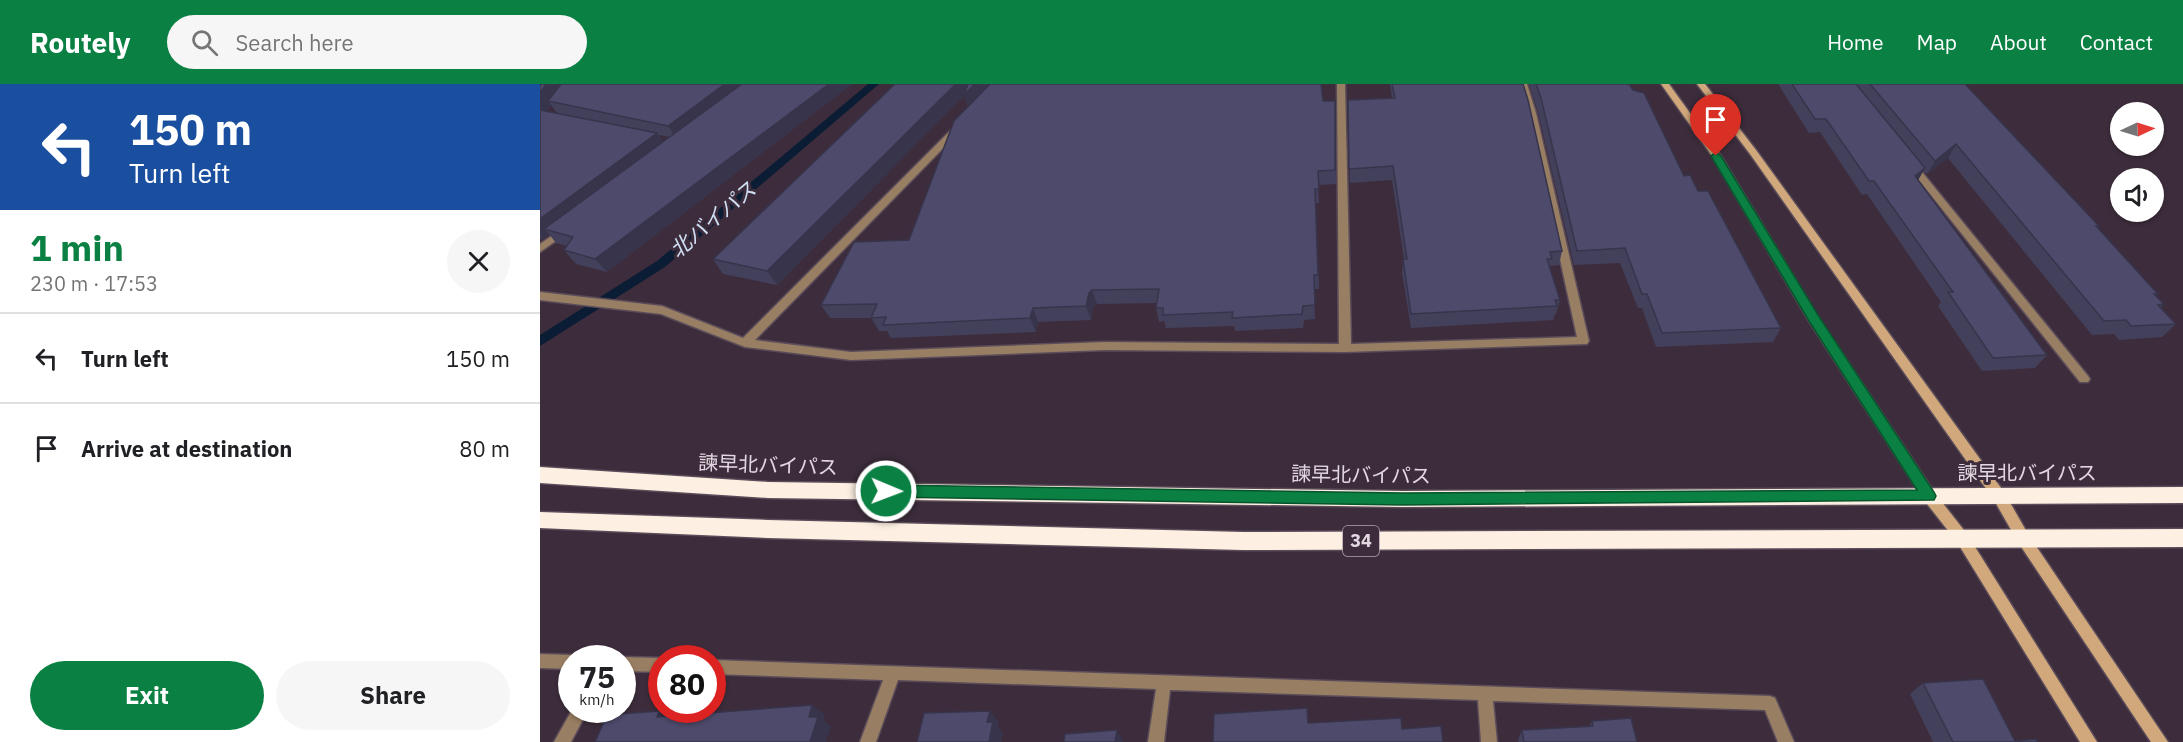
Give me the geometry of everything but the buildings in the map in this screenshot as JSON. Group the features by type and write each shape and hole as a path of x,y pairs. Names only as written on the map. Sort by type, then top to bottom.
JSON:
{"highway":[{"name":"諫早北バイパス","path":"540,475 768,490 1403,499 2183,495"},
{"name":"34","path":"540,520 768,529 1243,541 2183,538"}],"street":[{"path":"1341,84 1346,348"},
{"path":"540,296 662,310 745,343 851,356 1105,346 1346,348 1582,341 1532,113 1523,84"},
{"path":"1665,84 1716,156 1814,318 1929,496 1962,538 2089,742"},
{"path":"1701,84 1753,152 1999,496 2024,538 2160,742"},
{"path":"745,343 968,117"},
{"path":"1906,158 2084,380"},
{"path":"540,249 577,221"},
{"path":"540,661 558,662"},
{"path":"726,667 1770,703 1786,742"},
{"path":"868,742 893,673"},
{"path":"1156,742 1164,682"},
{"path":"1485,693 1489,742"},
{"path":"562,742 573,723"}],"waterway":[{"name":"北バイパス","path":"540,341 661,264 874,84"}],"route":[{"path":"886,491 1403,499 1929,496 1814,318 1716,156"}]}
